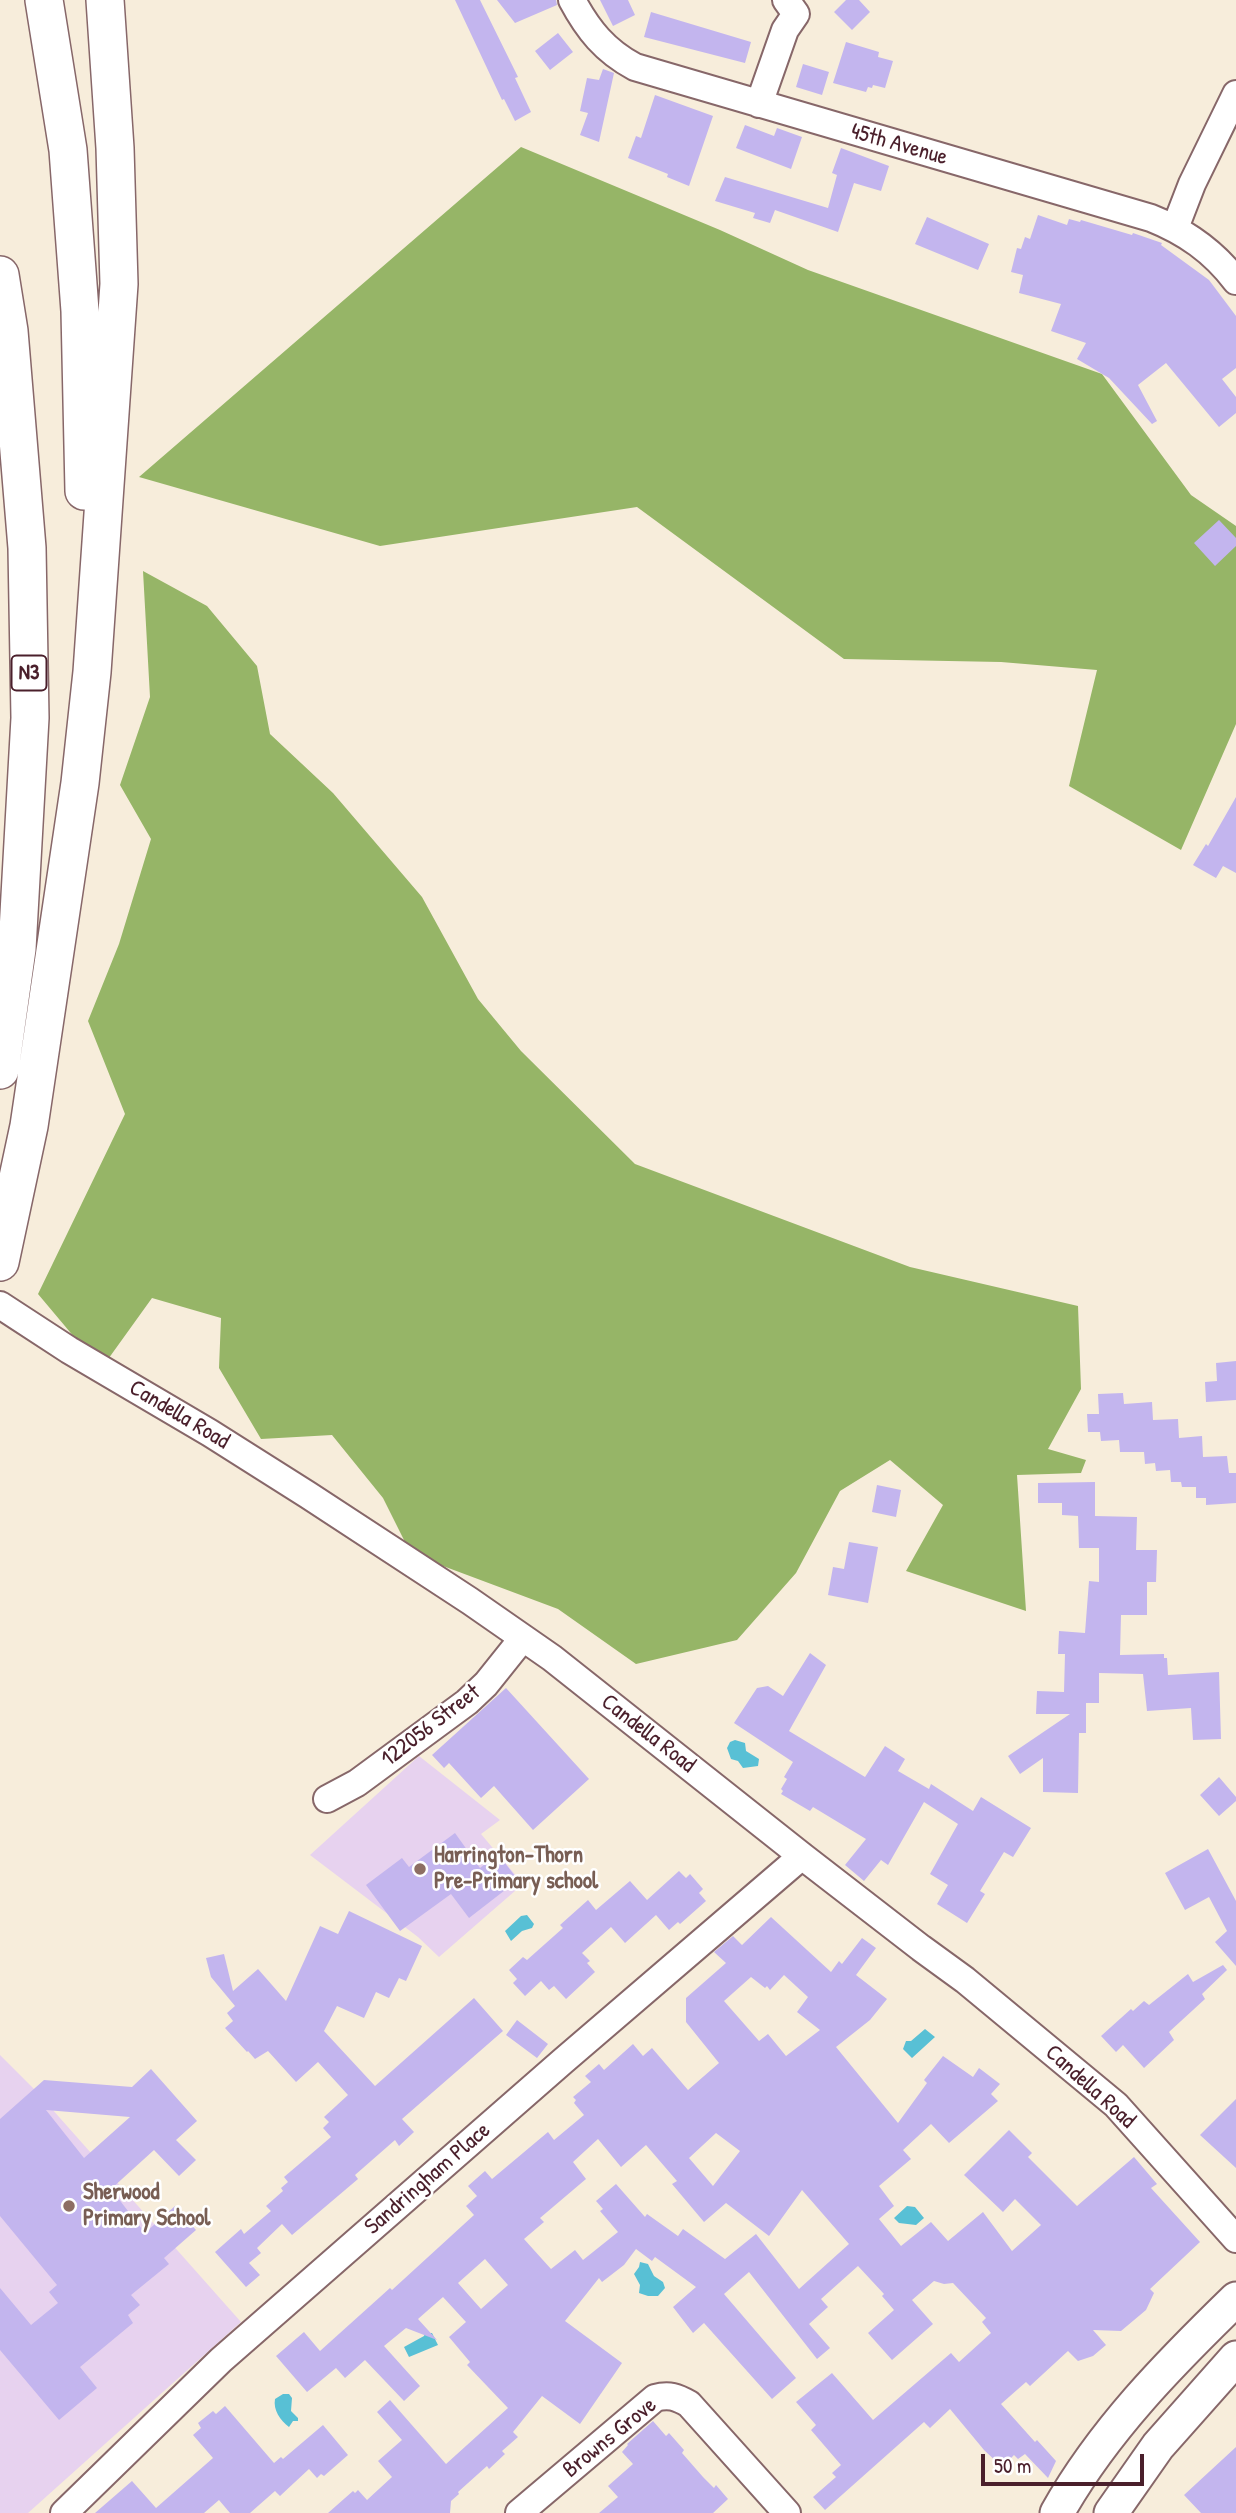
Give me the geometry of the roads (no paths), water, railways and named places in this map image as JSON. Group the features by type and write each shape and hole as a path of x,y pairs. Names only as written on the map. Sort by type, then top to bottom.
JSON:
{"highway":[{"path":"44,0 68,150 80,311 84,456 80,783"},
{"path":"0,1262 29,1126 80,783 103,540 119,284 115,148 105,0"},
{"name":"N3","path":"0,275 9,331 27,548 30,718 18,949 0,1070"}],"main road":[{"path":"1057,2513 1082,2469 1143,2394 1236,2299"},
{"path":"1111,2513 1158,2446 1236,2358"}],"street":[{"name":"45th Avenue","path":"572,0 585,24 602,45 622,60 649,73 1151,218 1197,241 1224,265 1236,281"},
{"path":"759,104 785,30 799,5"},
{"path":"1175,228 1192,184 1236,94"},
{"name":"Candella Road","path":"0,1305 69,1350 309,1495 470,1601 562,1666 802,1856 965,1980 1116,2105 1236,2238"},
{"name":"122056 Street","path":"327,1799 357,1783 467,1702 486,1684 522,1639"},
{"name":"Sandringham Place","path":"64,2513 221,2361 802,1856"},
{"name":"Browns Grove","path":"519,2513 655,2398 665,2395 689,2404 787,2513"}],"water":[{"path":"735,1740 745,1743 746,1751 759,1759 758,1766 743,1768 738,1761 731,1759 727,1748 730,1742"},
{"path":"527,1915 534,1924 532,1928 522,1931 511,1941 505,1931 521,1916"},
{"path":"925,2029 935,2037 912,2058 903,2049 906,2041 911,2041"},
{"path":"907,2206 915,2207 924,2218 916,2225 899,2223 894,2218"},
{"path":"640,2262 648,2264 654,2276 663,2282 665,2288 658,2296 639,2293 640,2285 634,2274"},
{"path":"425,2333 432,2333 438,2345 409,2357 404,2347"},
{"path":"289,2394 292,2398 291,2411 298,2418 298,2421 293,2421 289,2427 280,2418 275,2407 275,2399"}],"place":[{"name":"Harrington-Thorn Pre-Primary school","path":"420,1869"},
{"name":"Sherwood Primary School","path":"69,2206"}]}
